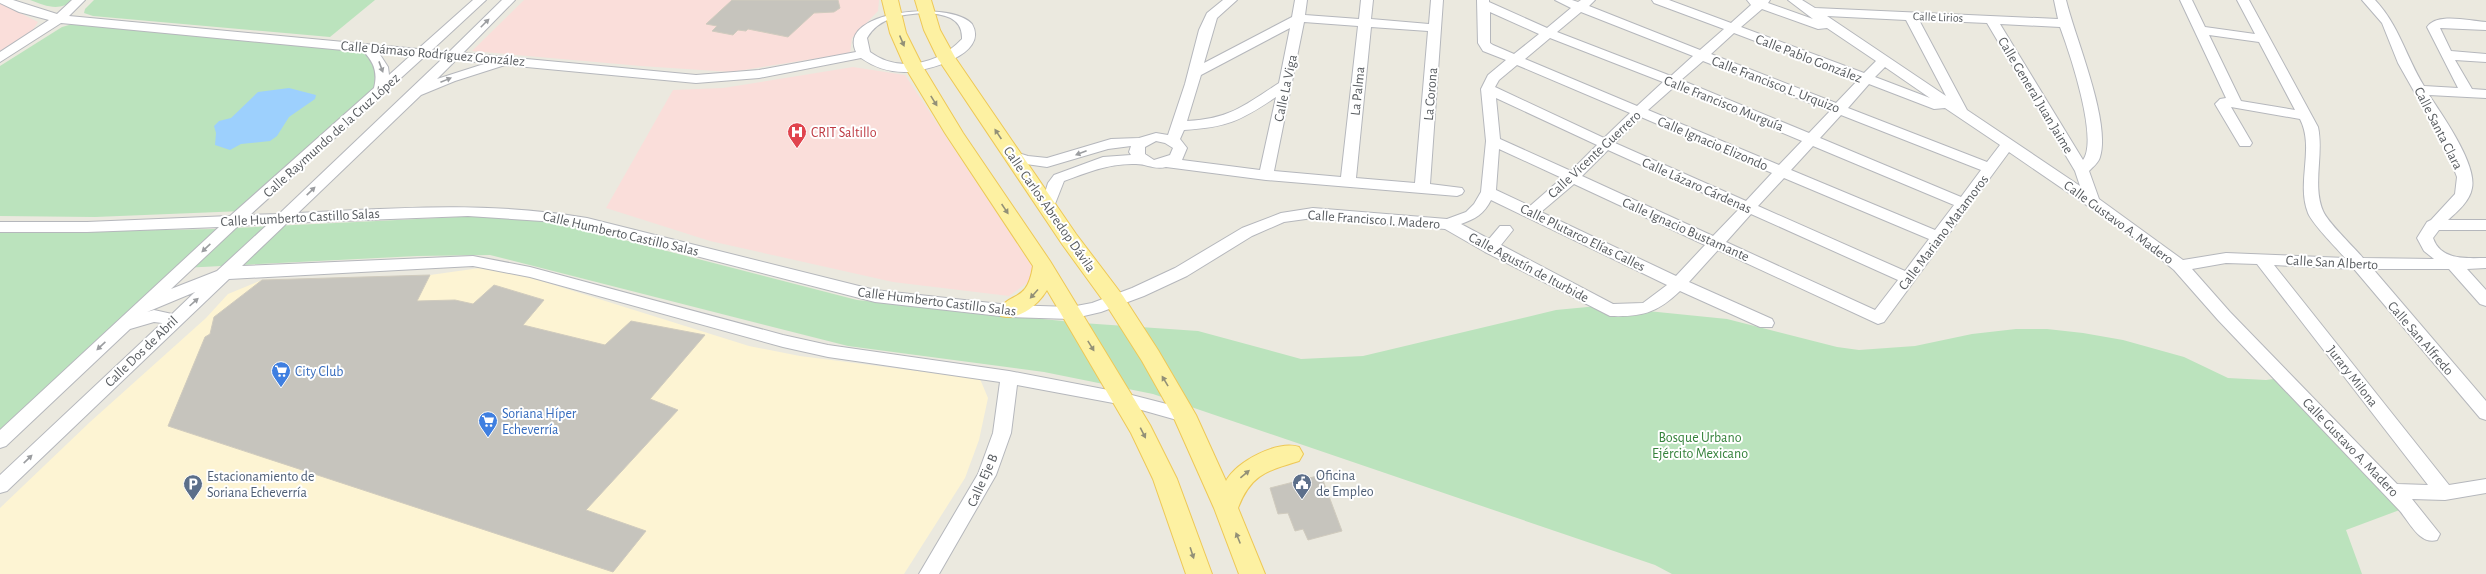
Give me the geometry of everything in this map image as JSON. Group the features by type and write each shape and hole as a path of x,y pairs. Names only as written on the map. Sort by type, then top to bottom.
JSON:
{"main road":[{"name":"Calle Carlos Abredop Dávila","path":"924,4 932,30 947,59 1115,301 1184,415 1226,508 1252,574"},
{"path":"891,7 898,33 914,67 954,133 1044,266 1124,399 1165,479 1199,574"},
{"path":"1009,311 1026,302 1037,292 1041,284 1044,266"},
{"path":"1226,508 1234,485 1242,476 1266,462 1291,454"}],"street":[{"name":"Calle Dámaso Rodríguez González","path":"3,0 23,9 59,19 452,54 696,79 783,71 864,54"},
{"path":"0,58 59,19 79,0"},
{"name":"Calle Raymundo de la Cruz López","path":"234,221 424,52 480,0"},
{"name":"Calle Raymundo de la Cruz López","path":"283,218 411,97 452,54 508,0"},
{"path":"1172,140 1180,126 1196,72 1205,30 1211,16 1230,0"},
{"name":"Calle La Viga","path":"1266,175 1286,84 1301,0"},
{"name":"La Palma","path":"1348,182 1367,0"},
{"name":"La Corona","path":"1422,188 1436,28 1437,0"},
{"name":"Calle Francisco L. Urquizo","path":"1561,0 1584,4 1704,56 1991,169"},
{"name":"Calle Pablo González","path":"1658,0 1866,80 1961,114"},
{"name":"Calle Gustavo A. Madero","path":"1794,0 2007,146 2092,201 2141,235 2180,266 2224,316 2393,491 2430,534"},
{"path":"2060,0 2064,23 2082,71 2095,132 2093,157 2082,171"},
{"path":"2186,0 2235,102"},
{"name":"Calle San Alfredo","path":"2244,0 2263,39 2307,116 2314,138 2311,177 2316,213 2357,264 2486,413"},
{"name":"Calle Santa Clara","path":"2368,0 2387,22 2406,68 2420,90 2455,154 2465,187 2458,201 2432,225"},
{"path":"1758,1 1840,32"},
{"name":"Calle Vicente Guerrero","path":"1532,212 1572,178 1639,111 1704,56 1758,1"},
{"name":"Calle Francisco Murguía","path":"1483,2 1548,33 1674,82 1965,204"},
{"name":"Calle Ignacio Elizondo","path":"1483,2 1484,43 1488,48 1639,111 1780,173 1938,237"},
{"path":"924,4 952,14 963,21 968,27 969,33 963,47 947,59 914,67 879,63 864,54 861,47 864,32 891,7 924,4"},
{"path":"1488,89 1493,78 1515,58 1584,4"},
{"name":"Calle Lirios","path":"1812,12 2064,23"},
{"path":"1910,16 1961,114"},
{"path":"1196,72 1299,18 1436,28"},
{"name":"Calle General Juan Jaime","path":"1991,20 2082,171 2092,201"},
{"path":"2467,92 2446,55 2433,27 2436,24 2486,26"},
{"path":"2200,30 2263,39"},
{"path":"440,37 469,39"},
{"path":"367,47 376,55 384,71 380,91"},
{"path":"2446,55 2486,58"},
{"path":"411,97 456,76 514,61"},
{"path":"1678,284 1747,207 1780,173 1810,138 1883,61"},
{"path":"1180,126 1212,124 1238,116 1286,84"},
{"name":"Calle Francisco I. Madero","path":"1115,301 1181,272 1247,232 1281,218 1313,214 1448,224 1471,215 1480,207 1488,192 1493,141 1488,89"},
{"name":"Calle Lázaro Cárdenas","path":"1488,89 1606,144 1907,278"},
{"path":"2420,90 2486,94"},
{"path":"2245,143 2222,104 2225,102 2235,102 2307,116"},
{"path":"1012,154 1034,163 1046,164 1102,145 1118,142 1141,142 1156,137 1172,140 1180,148 1180,154 1168,163"},
{"name":"Calle Ignacio Bustamante","path":"1493,141 1878,318"},
{"path":"1140,159 1136,152 1141,142"},
{"name":"Calle Mariano Matamoros","path":"1878,318 2007,146"},
{"path":"1048,206 1055,183 1070,173 1112,159 1140,159 1151,164 1168,163 1266,175 1457,191"},
{"path":"1061,160 1070,173"},
{"name":"Calle Plutarco Elías Calles","path":"1488,192 1678,284 1766,323"},
{"name":"Calle Humberto Castillo Salas","path":"0,227 234,221 461,210 546,214 875,296 1009,311 1071,312 1115,301"},
{"name":"Calle Dos de Abril","path":"0,486 283,218"},
{"path":"0,441 234,221"},
{"name":"Calle Agustín de Iturbide","path":"1448,224 1490,248 1610,310 1638,310 1649,308 1657,304 1678,284"},
{"path":"2486,225 2432,225 2425,238 2427,244 2435,253 2452,263 2486,300"},
{"path":"1490,248 1505,230"},
{"name":"Calle San Alberto","path":"2180,266 2220,258 2357,264 2486,263"},
{"name":"Jurary Milona","path":"2261,259 2445,493"},
{"path":"144,306 225,274 264,269 473,261 530,272 821,350 1009,377 1124,399 1184,415"},
{"path":"123,326 154,316 174,320"},
{"name":"Calle Eje B","path":"929,574 987,475 1002,433 1009,377"},
{"path":"2393,491 2445,493 2486,486"}],"shaded area":[{"path":"524,0 879,0 878,11 852,38 850,53 731,72 641,66 472,51"},
{"path":"0,3 38,22 32,31 0,51"},
{"name":"CRIT Saltillo","path":"853,67 905,75 1038,275 1009,296 893,282 710,241 606,208 673,90 723,88"},
{"path":"494,266 749,346 800,356 980,379 988,398 979,440 965,478 904,574 0,574 0,508 90,422 206,318 228,294 262,280 430,275"}],"green space":[{"path":"30,0 74,0 63,6 52,7"},
{"path":"94,0 375,0 330,37 93,16 84,13 85,9"},
{"path":"76,23 357,50 369,55 381,77 372,93 243,211 95,217 0,216 0,66 62,27"},
{"name":"Bosque Urbano Ejército Mexicano","path":"479,216 538,220 570,226 857,300 1082,323 1198,331 1301,359 1363,356 1556,310 1598,306 1727,319 1837,347 1859,350 1915,346 1972,334 2016,329 2047,329 2083,333 2123,340 2184,357 2228,378 2266,380 2281,378 2413,505 2346,530 2362,574 1672,574 1655,565 1153,394 1044,372 848,346 490,255 417,256 182,268 0,432 0,233 215,229"}],"water":[{"path":"289,88 316,95 315,99 289,117 277,136 270,141 241,144 230,150 215,145 216,133 214,126 219,121 231,118 258,92"}],"building":[{"path":"732,0 838,0 840,8 834,12 814,13 788,37 748,29 746,31 738,30 733,35 712,31 717,26 706,24"},
{"name":"Soriana Híper Echeverría","path":"430,275 417,301 455,300 473,304 494,285 544,300 523,325 605,345 631,321 705,335 650,399 678,410 586,510 646,531 613,572 168,426 205,337 210,334 214,317 262,280"},
{"name":"Oficina de Empleo","path":"1321,475 1342,531 1308,540 1303,529 1295,531 1288,513 1278,514 1270,488"}],"place":[{"name":"CRIT Saltillo","path":"797,149"},
{"name":"City Club","path":"281,388"},
{"name":"Soriana Híper Echeverría","path":"488,438"},
{"name":"Oficina de Empleo","path":"1302,500"},
{"name":"Estacionamiento de Soriana Echeverría","path":"193,501"}]}
